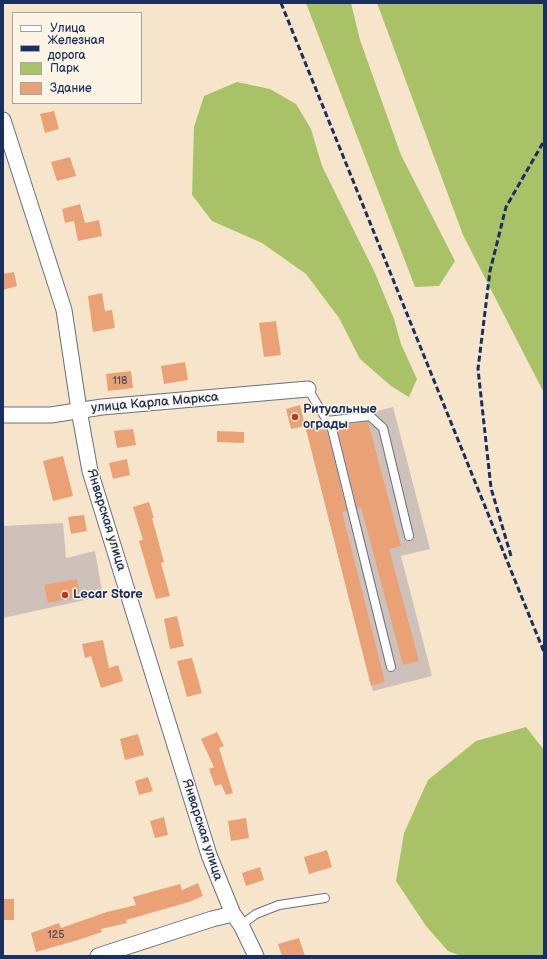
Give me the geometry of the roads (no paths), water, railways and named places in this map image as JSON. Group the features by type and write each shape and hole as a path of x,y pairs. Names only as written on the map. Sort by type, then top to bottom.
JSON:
{"street":[{"name":"Январская улица","path":"3,120 64,310 90,471 209,855 237,920 256,956"},
{"name":"улица Карла Маркса","path":"3,415 51,415 102,406 308,390"},
{"path":"98,956 204,922 237,920"}],"lane":[{"path":"308,390 332,429 391,667"},
{"path":"327,421 370,416 382,428 409,536"},
{"path":"237,920 279,905 324,898"}],"railway":[{"path":"281,3 544,652"},
{"path":"511,556 491,488 478,369 490,271 506,207 544,141"}],"place":[{"name":"Ритуальные ограды","path":"295,417"},
{"name":"Lecar Store","path":"65,595"}]}
